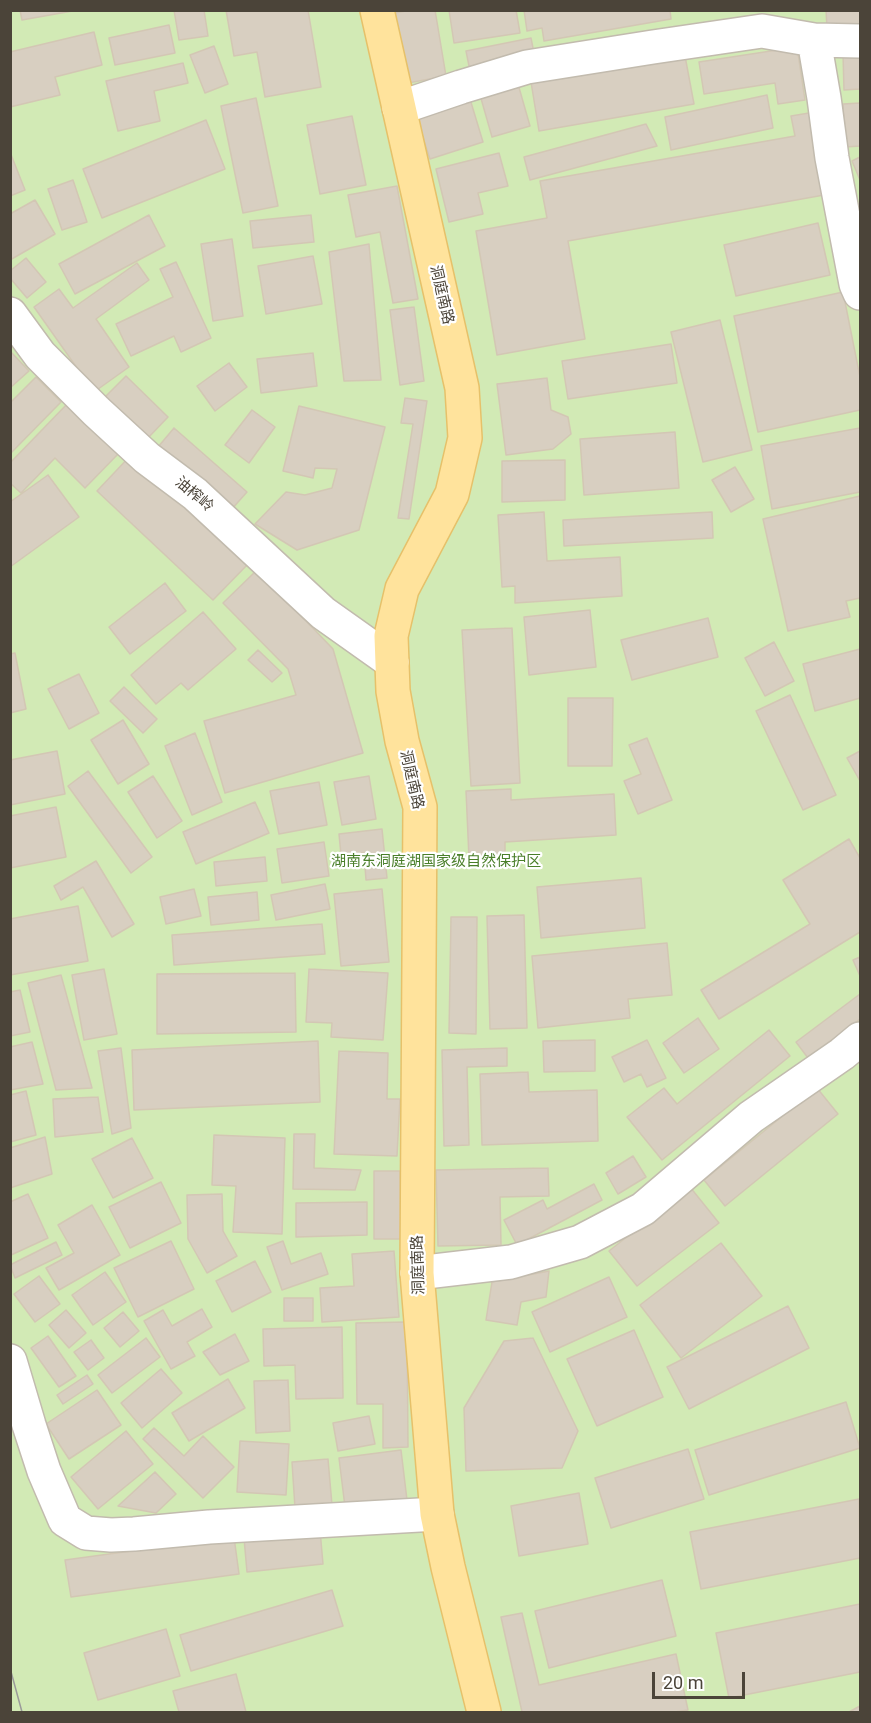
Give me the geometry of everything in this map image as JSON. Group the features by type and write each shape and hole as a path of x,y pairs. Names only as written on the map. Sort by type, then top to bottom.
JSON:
{"main road":[{"name":"洞庭南路","path":"377,10 462,388 465,438 452,494 402,589 391,636 393,691 402,741 420,807 417,1273 437,1514 484,1713"}],"street":[{"path":"399,108 538,65 762,31 814,40 861,41"},
{"path":"814,40 832,158 856,284 861,293"},
{"name":"油榨岭","path":"10,314 40,355 147,458 195,494 323,614 392,662"},
{"path":"417,1273 511,1262 580,1242 643,1209 751,1117 861,1039"},
{"path":"10,1361 44,1472 65,1520 86,1533 134,1534 208,1527 437,1514"}],"green space":[{"name":"湖南东洞庭湖国家级自然保护区","path":"11,11 860,11 860,1712 11,1712"}],"building":[{"path":"20,10 78,10 22,20"},
{"path":"174,10 204,10 208,36 179,40"},
{"path":"226,10 308,10 321,87 265,97 257,52 234,56"},
{"path":"435,10 446,76 408,83 395,13"},
{"path":"449,10 516,10 520,33 454,43"},
{"path":"524,10 670,10 671,19 544,41 542,28 527,31"},
{"path":"826,10 860,10 860,26 827,28"},
{"path":"169,25 175,53 115,65 109,38"},
{"path":"94,32 102,65 55,77 60,95 10,107 10,52"},
{"path":"531,38 535,58 470,71 466,51"},
{"path":"214,46 228,84 205,93 190,55"},
{"path":"797,47 805,100 778,104 775,83 704,94 699,62"},
{"path":"843,54 860,54 860,89 844,90"},
{"path":"685,56 694,104 539,131 531,82"},
{"path":"183,63 188,83 154,91 160,121 118,131 106,81"},
{"path":"518,84 530,126 492,137 480,95"},
{"path":"767,95 773,128 671,150 665,117"},
{"path":"256,98 278,206 243,213 221,106"},
{"path":"470,99 483,142 430,159 416,117"},
{"path":"860,103 860,146 845,147 843,104"},
{"path":"809,113 824,195 568,241 585,339 497,355 476,231 547,218 540,181 795,136 791,116"},
{"path":"352,116 366,185 320,194 307,125"},
{"path":"206,120 225,169 102,218 83,169"},
{"path":"646,124 657,146 530,180 524,157"},
{"path":"10,152 25,190 10,196"},
{"path":"499,153 508,186 478,193 483,214 449,222 436,169"},
{"path":"860,157 860,180 852,161"},
{"path":"73,180 87,222 62,230 48,189"},
{"path":"397,186 418,299 393,303 380,232 356,237 348,195"},
{"path":"35,200 55,234 10,260 10,214"},
{"path":"149,215 165,246 75,294 59,264"},
{"path":"311,215 314,242 253,248 250,221"},
{"path":"818,223 830,275 736,296 724,245"},
{"path":"232,239 243,316 213,321 201,244"},
{"path":"369,244 381,380 344,381 329,252"},
{"path":"313,256 322,304 266,314 258,266"},
{"path":"26,258 46,282 27,298 10,278 10,271"},
{"path":"176,262 211,338 181,352 174,336 131,356 116,324 173,297 160,269"},
{"path":"137,263 149,280 96,319 129,367 94,392 34,307 59,289 73,308"},
{"path":"843,292 860,377 860,410 758,432 734,316"},
{"path":"414,307 424,381 400,385 390,310"},
{"path":"720,320 752,450 703,462 671,332"},
{"path":"671,344 677,383 568,399 562,361"},
{"path":"10,351 29,371 10,388"},
{"path":"313,353 317,386 261,393 257,359"},
{"path":"229,363 247,387 215,411 197,386"},
{"path":"126,376 168,417 147,439 104,398"},
{"path":"36,377 61,402 10,454 10,403"},
{"path":"547,378 551,410 568,417 571,434 553,449 506,455 497,384"},
{"path":"405,398 427,401 409,519 398,518 413,424 401,423"},
{"path":"69,402 120,452 85,488 55,458 21,493 10,483 10,463"},
{"path":"299,406 385,427 359,530 297,550 255,524 286,492 305,495 332,488 337,469 315,468 313,478 283,471"},
{"path":"252,410 275,427 249,463 225,445"},
{"path":"174,428 247,492 231,510 158,447"},
{"path":"860,428 860,492 772,509 761,446"},
{"path":"675,432 679,488 584,495 580,439"},
{"path":"132,454 249,563 213,600 97,491"},
{"path":"565,460 565,500 502,502 502,461"},
{"path":"735,467 754,499 731,512 712,480"},
{"path":"48,475 79,517 10,567 10,502"},
{"path":"860,496 860,598 846,601 850,617 788,631 763,519"},
{"path":"544,512 547,561 620,557 622,596 515,603 515,586 502,587 498,515"},
{"path":"712,512 713,538 564,546 563,520"},
{"path":"257,570 333,649 363,753 225,793 204,721 296,695 288,669 223,603"},
{"path":"165,583 186,611 130,654 109,627"},
{"path":"590,610 596,667 529,675 524,617"},
{"path":"203,612 236,649 188,690 181,683 156,704 131,675"},
{"path":"708,618 718,657 632,680 621,640"},
{"path":"512,628 520,783 471,786 462,630"},
{"path":"774,642 794,681 765,696 745,658"},
{"path":"860,649 860,698 815,711 803,664"},
{"path":"258,650 282,673 272,682 248,660"},
{"path":"15,653 26,709 10,713 10,654"},
{"path":"79,674 99,713 69,729 48,689"},
{"path":"124,687 157,719 143,733 110,701"},
{"path":"790,695 836,795 803,810 756,711"},
{"path":"568,698 613,698 612,766 568,766"},
{"path":"123,720 149,764 118,784 91,740"},
{"path":"195,733 222,802 192,815 165,746"},
{"path":"647,738 672,800 638,814 624,781 641,774 629,745"},
{"path":"57,751 65,794 10,805 10,760"},
{"path":"860,751 860,781 847,758"},
{"path":"88,771 152,857 131,873 68,786"},
{"path":"153,776 182,821 157,838 128,792"},
{"path":"369,776 376,819 342,825 334,782"},
{"path":"319,782 327,825 279,834 270,791"},
{"path":"511,789 511,800 614,794 616,835 505,842 505,857 469,858 466,791"},
{"path":"255,802 269,833 196,864 183,832"},
{"path":"56,807 66,857 10,868 10,816"},
{"path":"382,829 387,878 366,880 364,853 341,855 339,834"},
{"path":"849,839 860,858 860,932 719,1019 701,990 810,924 783,880"},
{"path":"324,842 329,876 282,883 277,849"},
{"path":"265,857 267,881 216,886 214,862"},
{"path":"96,861 134,924 112,937 83,887 61,900 54,886"},
{"path":"641,878 645,928 541,938 537,887"},
{"path":"325,884 330,909 276,920 271,895"},
{"path":"194,889 201,916 166,924 160,897"},
{"path":"382,889 389,962 341,966 334,894"},
{"path":"257,892 259,920 211,925 208,897"},
{"path":"78,906 88,961 10,975 10,919"},
{"path":"524,915 527,1028 490,1029 487,916"},
{"path":"451,917 477,917 476,1034 449,1033"},
{"path":"322,924 325,954 174,965 172,935"},
{"path":"667,943 672,995 628,999 630,1018 538,1028 532,956"},
{"path":"860,957 860,976 853,960"},
{"path":"104,969 117,1034 84,1040 72,975"},
{"path":"309,969 388,973 383,1040 331,1037 332,1023 306,1022"},
{"path":"295,973 296,1032 157,1034 157,974"},
{"path":"61,975 92,1088 56,1090 28,983"},
{"path":"20,990 30,1032 10,1036 10,992"},
{"path":"860,994 860,1019 808,1058 796,1042"},
{"path":"698,1018 719,1049 684,1073 663,1043"},
{"path":"769,1030 790,1056 662,1160 627,1117 664,1088 677,1104"},
{"path":"595,1040 595,1071 544,1072 543,1041"},
{"path":"647,1040 666,1078 647,1087 641,1074 624,1082 612,1057"},
{"path":"318,1041 320,1102 134,1110 132,1050"},
{"path":"32,1042 43,1084 10,1090 10,1047"},
{"path":"121,1048 131,1128 112,1134 98,1051"},
{"path":"507,1048 507,1066 467,1067 469,1145 444,1146 442,1050"},
{"path":"339,1051 388,1053 387,1099 400,1099 397,1156 334,1154"},
{"path":"528,1072 529,1092 597,1090 598,1141 482,1145 480,1074"},
{"path":"817,1088 838,1114 725,1206 704,1180"},
{"path":"26,1091 36,1135 10,1142 10,1095"},
{"path":"98,1097 103,1132 55,1137 53,1099"},
{"path":"294,1134 315,1134 314,1168 361,1170 355,1190 293,1189"},
{"path":"214,1135 285,1138 282,1234 233,1232 236,1186 212,1185"},
{"path":"45,1137 52,1174 10,1188 10,1148"},
{"path":"132,1138 153,1178 113,1198 92,1159"},
{"path":"633,1156 646,1177 618,1194 606,1173"},
{"path":"548,1168 549,1196 500,1197 501,1245 438,1246 436,1170"},
{"path":"374,1171 400,1171 401,1239 374,1239"},
{"path":"161,1182 181,1223 130,1248 109,1207"},
{"path":"594,1184 602,1200 517,1245 504,1220 543,1200 547,1209"},
{"path":"690,1187 719,1223 637,1286 609,1251"},
{"path":"28,1194 48,1238 11,1255 10,1202"},
{"path":"222,1194 223,1231 237,1256 207,1273 188,1239 187,1195"},
{"path":"367,1202 367,1235 296,1237 296,1203"},
{"path":"92,1205 120,1255 59,1290 46,1268 74,1253 58,1225"},
{"path":"171,1241 194,1289 138,1317 114,1268"},
{"path":"283,1241 291,1264 321,1253 328,1274 282,1290 267,1247"},
{"path":"56,1242 62,1255 15,1278 10,1265"},
{"path":"721,1243 762,1296 681,1358 640,1305"},
{"path":"394,1251 399,1317 322,1322 320,1288 354,1286 352,1254"},
{"path":"255,1261 271,1292 232,1312 216,1281"},
{"path":"549,1271 546,1297 521,1302 517,1325 486,1320 492,1282"},
{"path":"105,1272 126,1302 93,1325 72,1295"},
{"path":"39,1276 60,1304 35,1322 14,1294"},
{"path":"609,1277 627,1317 550,1352 532,1312"},
{"path":"284,1298 313,1298 313,1321 284,1321"},
{"path":"788,1306 809,1348 689,1409 667,1367"},
{"path":"202,1309 212,1327 187,1342 195,1356 171,1369 144,1321 163,1310 172,1326"},
{"path":"66,1310 86,1333 69,1348 49,1325"},
{"path":"123,1312 139,1331 120,1347 104,1328"},
{"path":"407,1322 408,1447 383,1448 383,1404 357,1404 356,1323"},
{"path":"342,1327 343,1398 296,1399 295,1365 264,1366 263,1329"},
{"path":"634,1330 663,1397 597,1426 567,1359"},
{"path":"235,1334 249,1361 220,1375 203,1352"},
{"path":"48,1336 76,1376 59,1387 31,1348"},
{"path":"146,1338 160,1357 112,1393 98,1375"},
{"path":"533,1338 578,1431 562,1468 466,1471 464,1408 504,1341"},
{"path":"91,1340 104,1358 88,1370 74,1352"},
{"path":"161,1369 182,1393 142,1428 121,1403"},
{"path":"87,1375 93,1384 63,1404 57,1395"},
{"path":"228,1379 245,1408 189,1441 172,1413"},
{"path":"288,1380 290,1431 256,1433 254,1381"},
{"path":"97,1390 121,1425 69,1459 46,1424"},
{"path":"846,1402 860,1448 709,1495 695,1450"},
{"path":"369,1416 375,1444 338,1451 333,1423"},
{"path":"154,1428 184,1456 203,1436 234,1467 203,1498 143,1439"},
{"path":"126,1431 153,1464 98,1509 71,1477"},
{"path":"240,1441 289,1444 286,1495 237,1492"},
{"path":"688,1449 704,1499 611,1528 595,1478"},
{"path":"401,1450 407,1500 345,1507 339,1458"},
{"path":"328,1459 332,1505 295,1508 292,1462"},
{"path":"155,1472 176,1494 156,1513 118,1506"},
{"path":"579,1493 588,1544 519,1556 511,1506"},
{"path":"859,1499 860,1558 701,1589 690,1532"},
{"path":"320,1530 323,1564 247,1572 244,1538"},
{"path":"234,1537 239,1574 71,1597 65,1560"},
{"path":"662,1580 676,1636 549,1668 535,1611"},
{"path":"332,1590 343,1626 191,1671 180,1635"},
{"path":"860,1604 860,1672 729,1698 716,1633"},
{"path":"522,1613 539,1685 676,1654 688,1710 675,1712 522,1712 501,1617"},
{"path":"166,1629 180,1676 98,1700 84,1653"},
{"path":"236,1674 246,1712 179,1712 173,1691"},
{"path":"860,1706 860,1712 849,1712"}],"tram line":[{"path":"10,1668 22,1712"}]}
